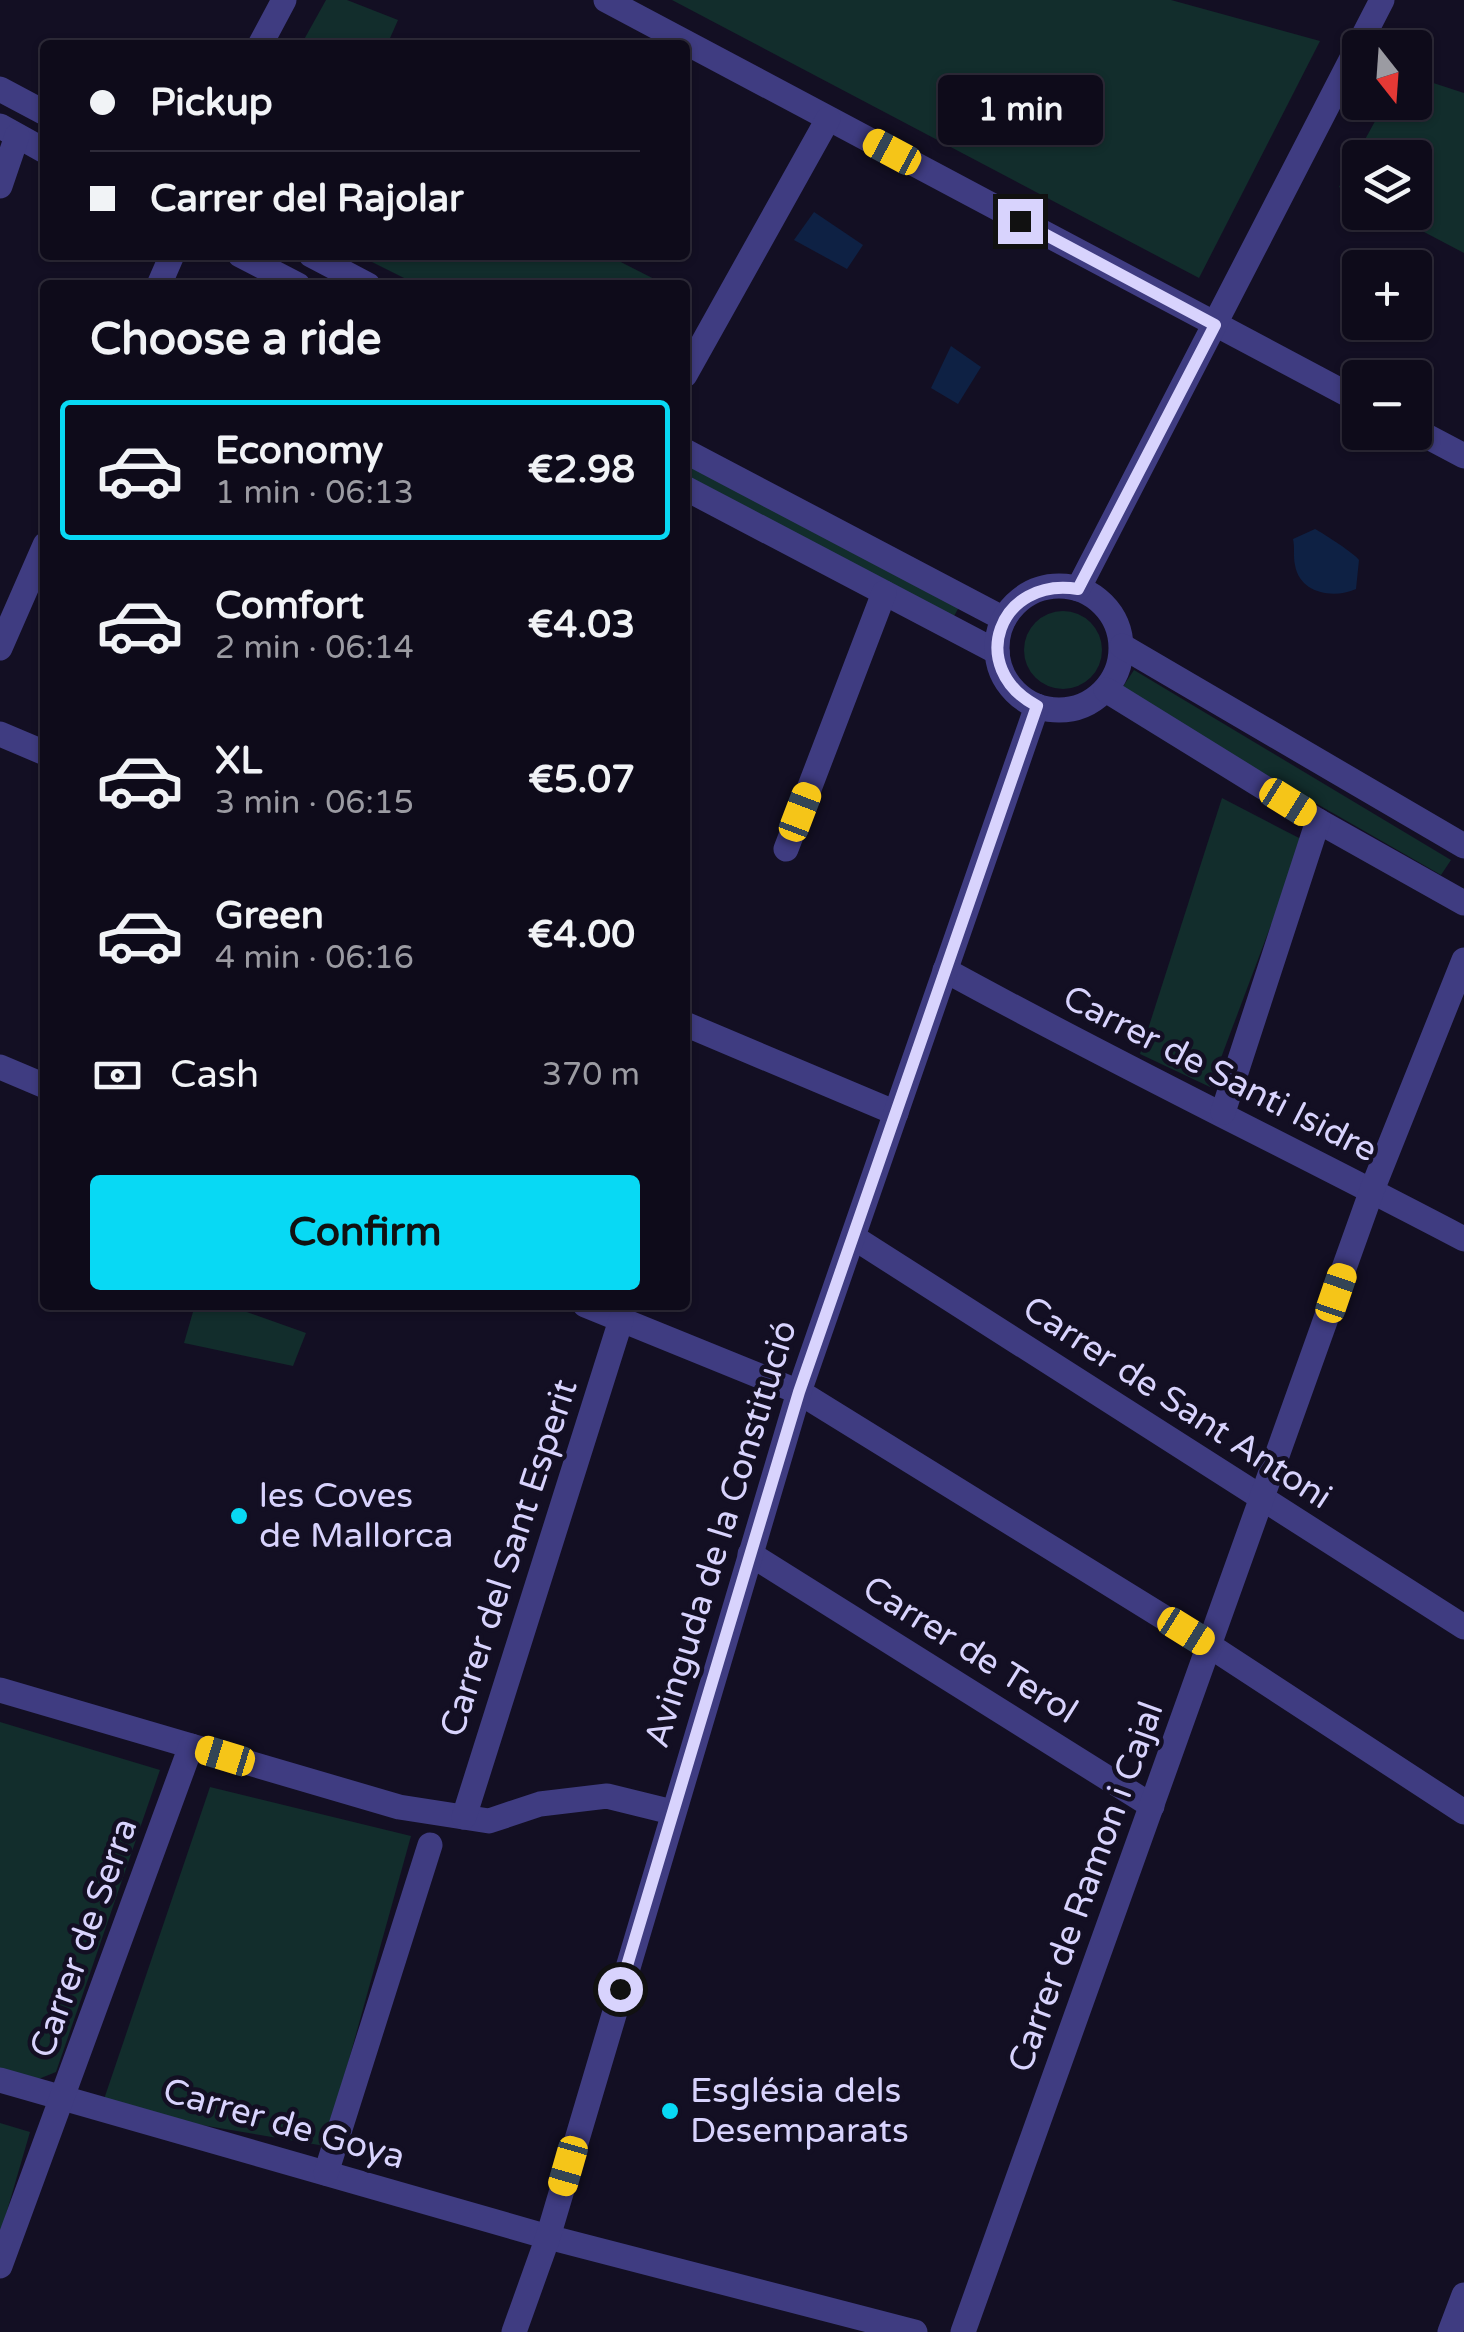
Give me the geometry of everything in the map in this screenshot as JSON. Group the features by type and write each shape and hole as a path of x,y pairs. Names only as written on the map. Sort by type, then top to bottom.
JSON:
{"street":[{"path":"263,40 284,0"},
{"path":"606,0 681,40"},
{"path":"1078,589 1382,0"},
{"path":"690,45 1342,392"},
{"path":"0,89 40,110"},
{"path":"690,366 828,118"},
{"path":"0,186 9,131 40,148"},
{"path":"250,260 288,280"},
{"path":"320,260 358,280"},
{"path":"1432,439 1464,456"},
{"path":"690,454 1004,618"},
{"path":"690,491 997,652"},
{"path":"0,648 40,556"},
{"path":"1044,588 1078,589 1109,610 1122,646 1115,676 1106,690 1074,708 1037,706 1009,685 997,652 1004,618 1028,594 1044,588"},
{"path":"786,848 884,593"},
{"path":"1122,646 1464,846"},
{"path":"1106,690 1318,821 1464,903"},
{"name":"Avinguda de la Constitució","path":"514,2332 548,2237 799,1392 1037,706"},
{"path":"0,734 40,751"},
{"path":"1223,1112 1318,821"},
{"name":"Carrer de Ramon i Cajal","path":"963,2332 1372,1190 1464,960"},
{"name":"Carrer de Santi Isidre","path":"945,970 1126,1070 1223,1112 1464,1239"},
{"path":"690,1026 896,1114"},
{"path":"0,1068 40,1084"},
{"name":"Carrer de Sant Antoni","path":"852,1237 1464,1627"},
{"path":"597,1310 799,1392 1210,1646 1464,1812"},
{"name":"Carrer del Sant Esperit","path":"464,1817 622,1320"},
{"name":"Carrer de Terol","path":"750,1554 1152,1806"},
{"path":"0,1690 398,1808 489,1821 540,1804 607,1796 672,1812"},
{"name":"Carrer de Serra","path":"0,2266 191,1746"},
{"path":"326,2173 430,1845"},
{"name":"Carrer de Goya","path":"0,2080 548,2237 914,2332"},
{"path":"1450,2332 1464,2295"}],"green space":[{"path":"326,0 347,0 398,20 389,40 304,40"},
{"path":"672,0 1171,0 1320,41 1199,278"},
{"path":"1432,83 1464,93 1464,253 1420,230 1432,230 1432,140 1365,140 1376,120 1432,120"},
{"path":"368,260 617,260 656,280 408,280"},
{"path":"693,465 959,607 953,618 690,478"},
{"path":"1055,611 1071,611 1096,628 1102,650 1096,672 1085,683 1071,689 1055,689 1030,672 1024,658 1024,642 1041,617"},
{"path":"1134,670 1451,860 1441,875 1120,691"},
{"path":"1222,798 1303,840 1210,1087 1140,1054"},
{"path":"194,1310 241,1310 306,1333 293,1366 184,1343"},
{"path":"0,1722 160,1770 56,2072 21,2086 0,2077"},
{"path":"210,1787 411,1836 325,2146 101,2108"},
{"path":"0,2123 30,2132 0,2235"}],"water":[{"path":"814,212 863,245 847,269 794,240"},
{"path":"951,346 981,367 958,404 931,388"},
{"path":"1315,529 1359,560 1356,589 1338,594 1319,592 1298,575 1293,539"}],"place":[{"name":"les Coves de Mallorca","path":"239,1516"},
{"name":"Església dels Desemparats","path":"670,2111"}],"route":[{"path":"620,1989 799,1392 1037,706 1021,698 1000,669 998,635 1004,618 1028,594 1062,586 1078,589 1215,325 1020,221"}]}
